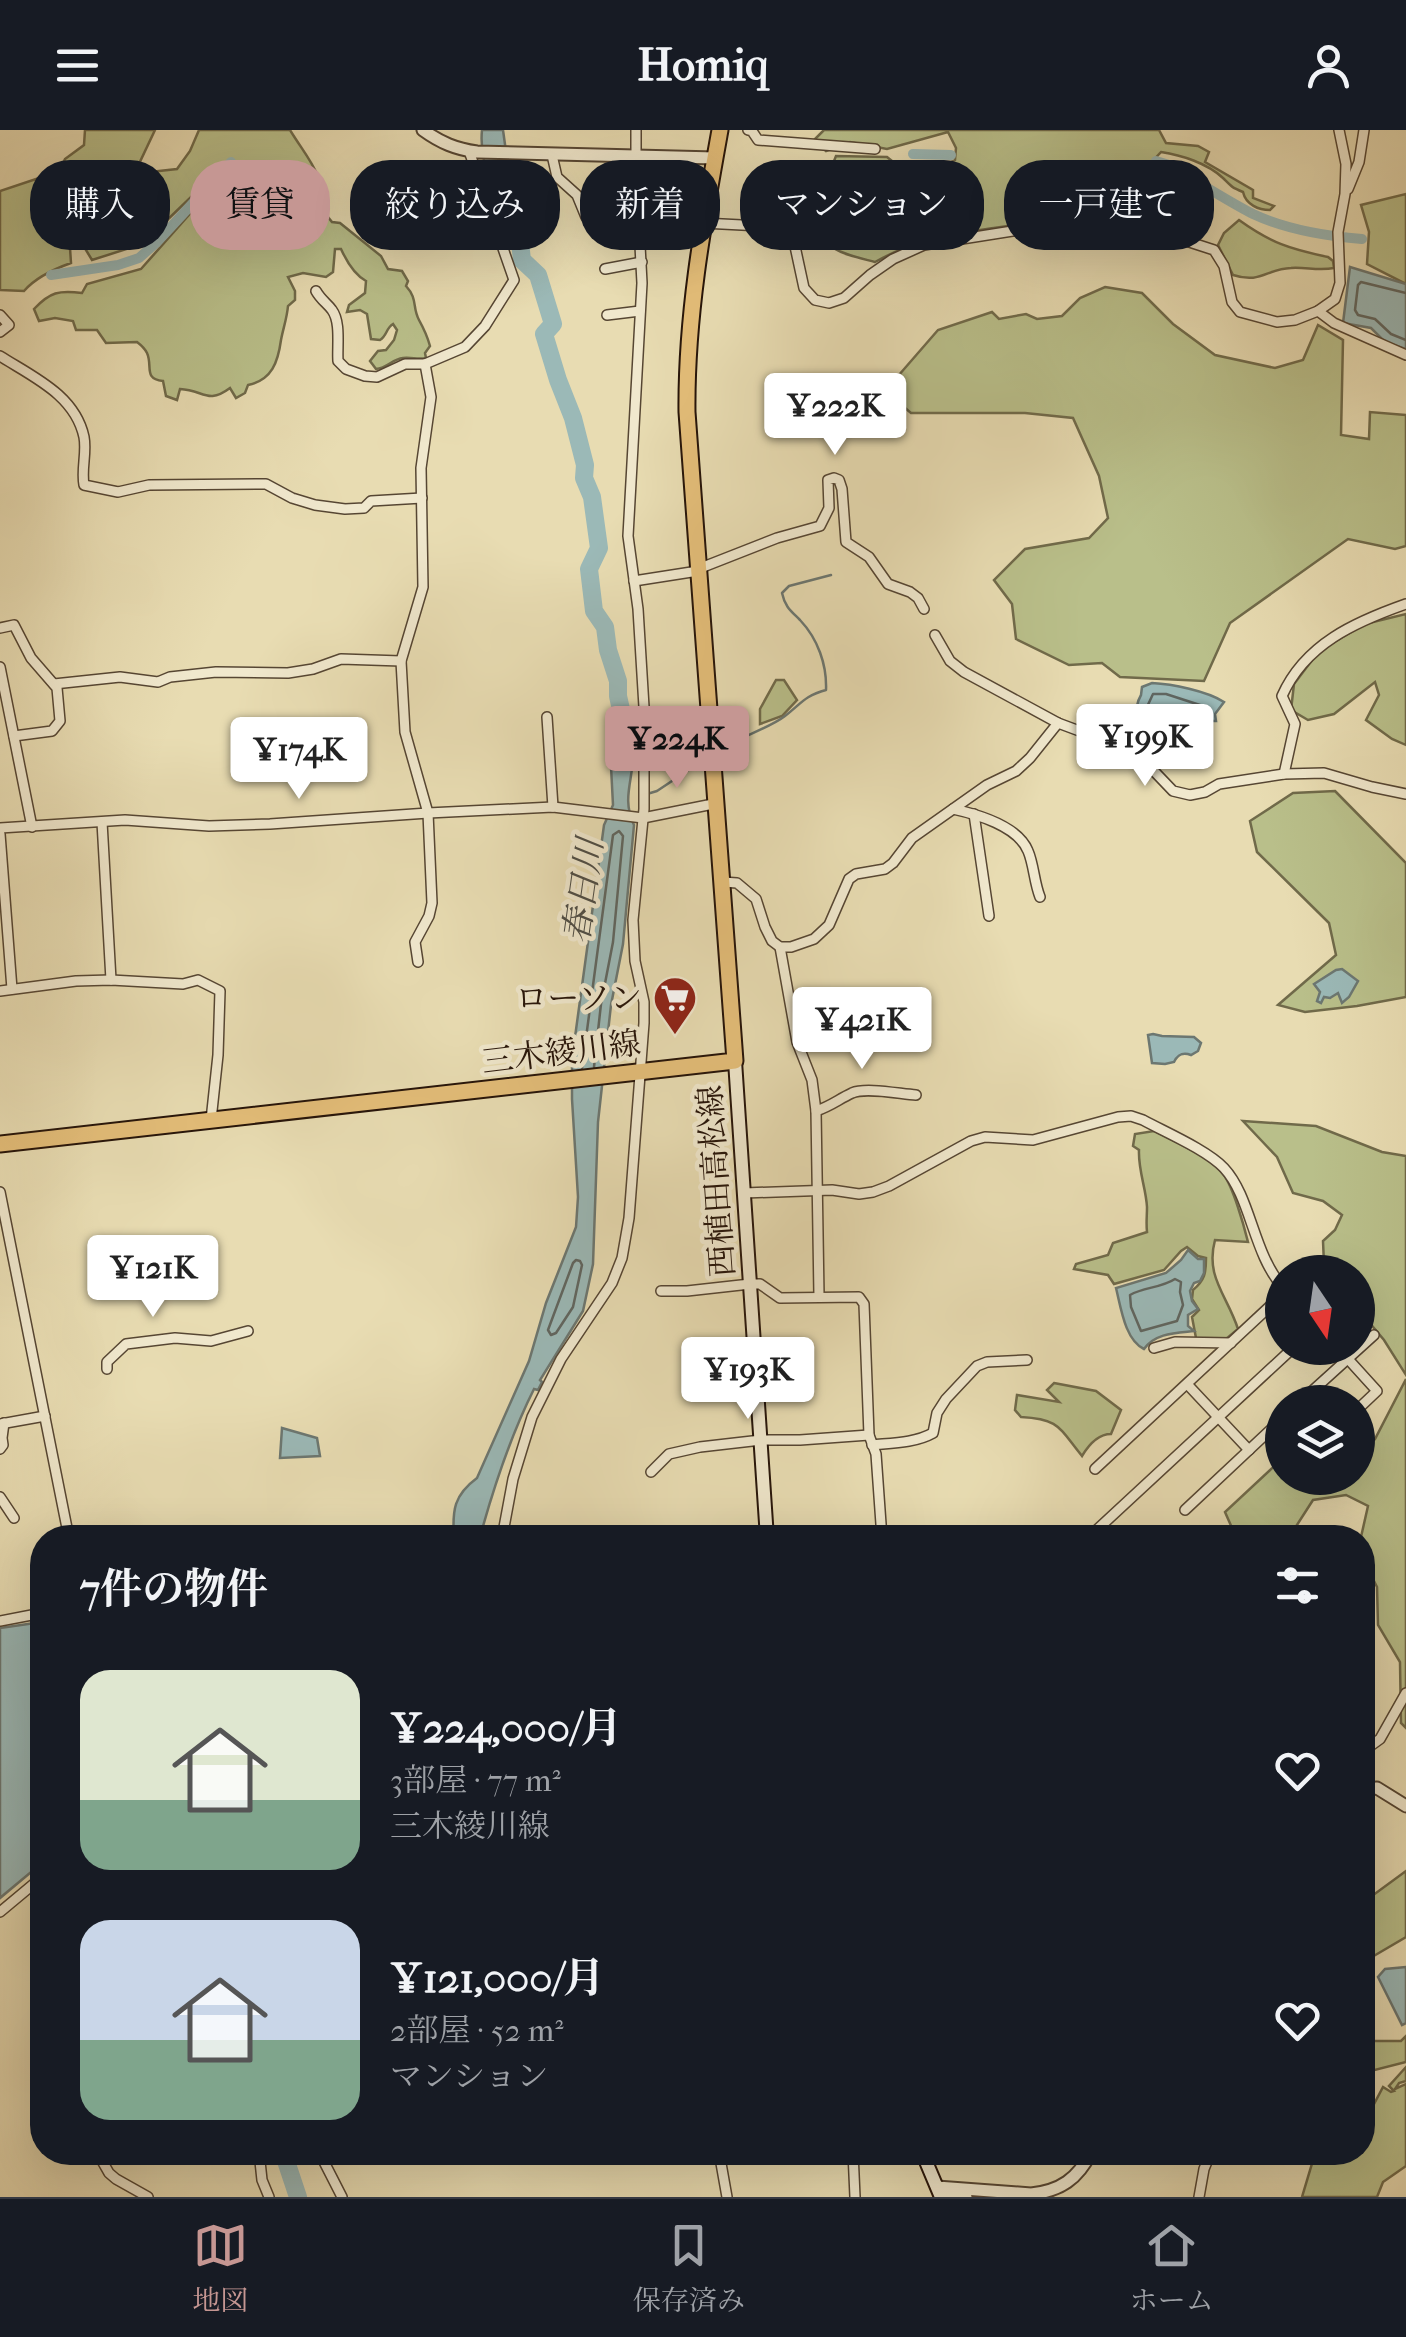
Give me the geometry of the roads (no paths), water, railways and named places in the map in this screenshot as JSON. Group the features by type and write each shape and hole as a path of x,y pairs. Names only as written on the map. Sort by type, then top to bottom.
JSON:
{"main road":[{"path":"715,158 720,130"},
{"path":"699,250 686,362 688,453 735,1061"},
{"name":"三木綾川線","path":"0,1144 735,1061"},
{"name":"西植田高松線","path":"735,1061 766,1525"},
{"path":"928,2165 940,2194"}],"street":[{"path":"423,130 440,142 473,151 715,158"},
{"path":"636,130 636,160"},
{"path":"748,130 758,140 875,149"},
{"path":"720,227 761,226 786,230 793,238 804,288 814,300 829,303 844,298 894,258 924,245 1050,225 1140,226 1214,250 1224,266 1232,302 1240,312 1278,322 1295,320 1336,300 1340,284 1338,232 1346,164 1339,130"},
{"path":"1345,194 1359,162 1364,130"},
{"path":"316,292 332,309 338,361 365,376 377,377 405,364 425,364 465,347 485,326 514,280 473,151"},
{"path":"552,154 557,176 580,202"},
{"path":"505,1525 532,1417 561,1359 619,1269 630,1218 644,1023 633,920 646,764 642,647 628,536 641,250"},
{"path":"605,269 642,262"},
{"path":"607,315 640,311"},
{"path":"1318,311 1334,324 1406,355"},
{"path":"0,315 9,325 0,332"},
{"path":"0,356 58,394 74,411 84,440 84,485 118,492 148,485 266,484 314,505 346,509 364,508 371,502 422,498"},
{"path":"418,962 415,942 430,916 432,903 428,813 405,732 400,661 422,587 421,468 430,397 425,364"},
{"path":"634,581 698,570 777,538 820,526 829,508 828,480 834,478 840,480 842,489 846,542 876,565 888,584 918,598 924,609"},
{"path":"1284,774 1295,724 1282,696 1290,679 1315,649 1377,614 1406,604"},
{"path":"0,628 14,626 32,658 54,684 60,721 52,731 14,736"},
{"path":"935,635 950,661 964,672 1058,723 1117,746 1151,768 1173,791 1190,795 1220,784 1284,774 1324,773 1406,794"},
{"path":"54,684 120,677 149,683 216,672 288,673 314,669 341,658 400,661"},
{"path":"0,666 32,827"},
{"path":"548,717 553,808"},
{"path":"723,882 738,884 756,899 764,927 780,947 814,939 829,925 849,879 856,874 885,870 912,838 988,785 1016,771 1058,723"},
{"path":"12,989 0,831 125,820 209,826 553,808 641,818 718,803"},
{"path":"953,809 984,816 1020,838 1028,850 1040,897"},
{"path":"974,814 989,916"},
{"path":"102,822 111,980"},
{"path":"780,947 797,1042 812,1080 816,1111 818,1296"},
{"path":"0,991 76,981 183,984 198,980 220,991 211,1120"},
{"path":"816,1111 861,1091 916,1096"},
{"path":"744,1192 873,1192 971,1141 986,1137 1033,1140 1118,1116 1131,1116 1221,1164 1236,1188 1265,1260"},
{"path":"0,1192 65,1525"},
{"path":"661,1291 760,1284 780,1298 859,1296 864,1304 870,1440 876,1454 881,1525"},
{"path":"1095,1468 1265,1311"},
{"path":"107,1369 108,1362 126,1344 176,1338 211,1341 248,1332"},
{"path":"1154,1348 1175,1342 1231,1343"},
{"path":"650,1472 670,1454 761,1440 910,1441 928,1436 936,1413 978,1366 1026,1360"},
{"path":"1102,1525 1274,1365"},
{"path":"1319,1385 1340,1365"},
{"path":"1354,1365 1372,1385"},
{"path":"1187,1384 1249,1450"},
{"path":"0,1449 4,1445 2,1424 44,1416"},
{"path":"1185,1510 1265,1435"},
{"path":"0,1498 14,1518"},
{"path":"0,1621 30,1615"},
{"path":"1375,1743 1406,1693"},
{"path":"1375,1788 1406,1806"},
{"path":"0,1912 30,1887"},
{"path":"104,2165 116,2180 148,2197"},
{"path":"260,2165 269,2197"},
{"path":"326,2165 342,2197"},
{"path":"721,2165 727,2197"},
{"path":"854,2165 855,2197"},
{"path":"940,2194 1046,2193 1061,2188 1082,2165"},
{"path":"1199,2197 1206,2165"},
{"path":"940,2194 966,2197"}],"water":[{"path":"482,130 503,130 507,160 484,160"},
{"path":"1350,267 1406,284 1406,349 1385,342 1371,328 1343,323"},
{"path":"1152,683 1189,689 1224,702 1215,714 1216,721 1202,724 1205,740 1183,756 1157,760 1144,752 1137,709 1142,687"},
{"path":"619,695 632,745 628,797 634,825 623,944 611,1005 598,1122 593,1264 583,1311 525,1407 484,1525 454,1525 456,1504 477,1478 529,1361 546,1303 576,1227 572,1059 604,825 613,805 610,747 618,727"},
{"path":"1342,969 1358,981 1349,997 1342,1003 1338,993 1324,997 1321,1003 1317,1001 1320,992 1314,984"},
{"path":"1148,1035 1194,1037 1201,1043 1198,1051 1181,1054 1174,1062 1152,1063"},
{"path":"1188,1250 1204,1259 1204,1273 1190,1291 1198,1309 1188,1315 1188,1326 1194,1331 1160,1337 1144,1349 1128,1331 1116,1288 1166,1273"},
{"path":"282,1428 317,1438 320,1456 280,1458"},
{"path":"30,1624 30,1873 0,1898 0,1628"},
{"path":"1406,1967 1406,2023 1402,2025 1378,1977 1385,1969"}],"waterway":[{"path":"913,154 951,155"},
{"path":"1214,191 1266,220 1306,231 1362,239"},
{"path":"51,275 139,258 190,206"},
{"name":"春日川","path":"521,250 522,260 538,275 553,324 544,334 573,418 585,465 584,478 592,497 599,548 589,569 594,611 605,627 624,723"},
{"path":"719,750 778,721 808,698 826,690 823,662 816,644 782,593 789,586 831,575"},
{"path":"647,794 708,757"},
{"name":"春日川","path":"287,2165 298,2197"}],"place":[{"name":"ローソン","path":"675,1036"}]}
